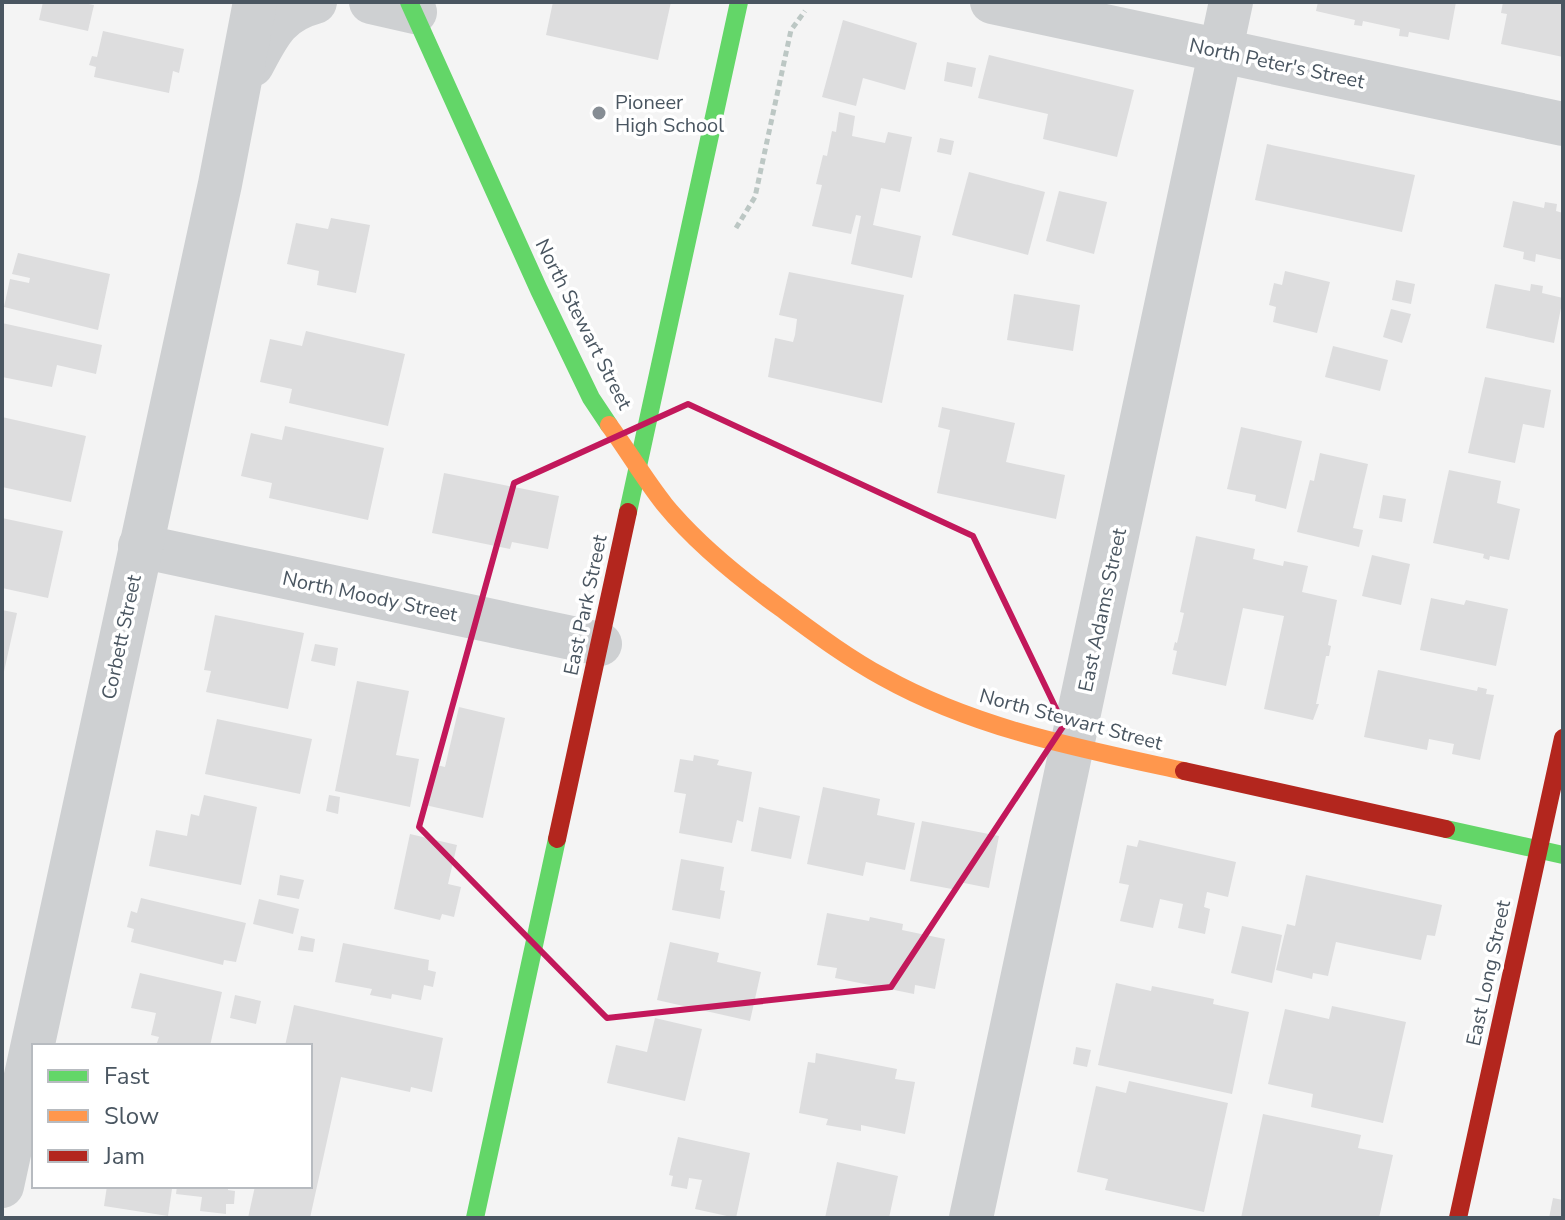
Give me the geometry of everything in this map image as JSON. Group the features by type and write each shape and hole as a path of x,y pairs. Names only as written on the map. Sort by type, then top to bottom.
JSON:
{"street":[{"name":"Corbett Street","path":"33,1044 240,89 255,2"},
{"name":"Corbett Street","path":"240,89 269,31 284,15 315,2"},
{"path":"371,2 412,7"},
{"name":"East Park Street","path":"475,1218 739,2"},
{"name":"North Peter's Street","path":"992,2 1563,124"},
{"name":"East Adams Street","path":"971,1218 1231,2"},
{"name":"North Stewart Street","path":"412,7 591,398 665,505 756,590 828,643 884,678 942,705 1001,727 1073,747 1563,855"},
{"name":"North Moody Street","path":"140,546 600,644"},
{"name":"East Long Street","path":"1458,1218 1563,738"},
{"name":"Corbett Street","path":"2,1186 32,1047"}],"path":[{"path":"731,236 755,197 791,30 805,11"}],"highlighted area":[{"path":"688,404 973,536 1064,725 891,987 607,1018 419,827 514,483"}],"building":[{"path":"43,2 94,5 88,31 39,20"},
{"path":"553,2 671,2 658,60 546,35"},
{"path":"1318,2 1456,2 1449,40 1409,32 1408,37 1399,36 1400,29 1363,21 1362,26 1354,25 1355,20 1316,11"},
{"path":"1503,2 1563,2 1563,57 1501,44 1507,14 1501,13"},
{"path":"843,20 917,43 905,90 863,78 856,106 822,97"},
{"path":"103,31 184,49 179,73 173,71 169,93 94,77 96,67 89,65 92,56 97,57"},
{"path":"989,55 1134,90 1117,157 1043,139 1048,114 978,98"},
{"path":"947,62 976,68 972,87 944,81"},
{"path":"839,112 855,116 852,136 885,143 888,132 912,137 900,192 881,188 873,225 921,236 912,278 851,264 861,216 856,215 851,234 812,226 822,185 816,184 823,155 827,156 832,131 836,132"},
{"path":"940,138 954,141 951,155 937,152"},
{"path":"1267,144 1415,175 1402,232 1255,200"},
{"path":"969,172 1045,192 1028,255 952,235"},
{"path":"1059,191 1107,202 1094,254 1046,241"},
{"path":"1513,201 1544,208 1545,202 1557,204 1556,211 1563,213 1563,260 1536,254 1535,262 1523,259 1524,252 1503,247"},
{"path":"331,218 370,225 356,293 317,285 319,271 287,264 296,223 328,229"},
{"path":"18,253 110,274 98,330 4,307 10,279 29,283 30,278 12,274"},
{"path":"1285,271 1330,282 1317,333 1273,322 1276,307 1269,305 1274,283 1282,285"},
{"path":"789,272 904,295 882,403 768,377 775,338 793,342 795,335 797,319 779,315"},
{"path":"1396,280 1415,284 1411,304 1392,300"},
{"path":"1495,284 1530,291 1531,284 1543,286 1542,293 1563,298 1554,343 1486,328"},
{"path":"1014,294 1080,305 1073,351 1007,340"},
{"path":"1391,309 1411,314 1402,343 1383,337"},
{"path":"2,323 102,345 96,374 57,365 52,387 2,377"},
{"path":"306,331 405,354 388,426 289,403 292,389 260,382 270,339 302,346"},
{"path":"1333,346 1388,360 1380,391 1325,377"},
{"path":"1485,377 1551,390 1544,428 1523,424 1515,463 1468,453"},
{"path":"942,407 1015,423 1006,462 1065,475 1056,519 937,493 950,430 938,427"},
{"path":"2,417 86,436 71,502 2,487"},
{"path":"285,426 384,448 368,520 269,498 272,483 241,476 251,433 282,440"},
{"path":"1241,427 1302,441 1286,509 1255,501 1256,495 1227,489"},
{"path":"1320,453 1368,464 1353,528 1363,530 1359,547 1297,532"},
{"path":"1449,470 1501,481 1497,503 1520,509 1509,560 1490,556 1489,560 1483,558 1484,554 1433,543"},
{"path":"444,473 559,496 548,549 512,542 510,549 432,533"},
{"path":"1383,495 1406,499 1402,522 1379,518"},
{"path":"2,518 63,531 48,598 2,588"},
{"path":"1196,536 1255,549 1253,559 1283,566 1284,561 1308,566 1302,592 1337,600 1328,645 1331,646 1329,656 1326,656 1316,704 1319,704 1313,720 1264,709 1284,616 1243,608 1226,686 1172,674 1177,651 1173,650 1184,613 1180,612"},
{"path":"1372,555 1410,564 1401,605 1362,596"},
{"path":"1431,598 1464,605 1466,600 1508,609 1496,666 1420,650"},
{"path":"2,610 17,613 3,676 2,676"},
{"path":"215,615 304,633 288,709 206,692 211,671 204,670"},
{"path":"315,644 338,648 335,666 311,661"},
{"path":"1378,670 1477,691 1478,687 1487,689 1486,694 1494,695 1480,760 1452,754 1454,744 1429,739 1427,750 1364,737"},
{"path":"357,681 409,691 396,755 419,759 410,807 335,791"},
{"path":"459,707 505,718 483,818 425,805 433,764 445,767"},
{"path":"217,719 312,739 300,794 205,774"},
{"path":"694,755 719,760 717,765 752,772 743,822 737,820 732,843 679,833 686,794 674,792 680,759 693,761"},
{"path":"823,787 880,799 877,815 915,823 905,870 866,862 863,876 807,864"},
{"path":"204,795 257,807 241,885 149,866 156,830 187,836 191,814 199,816"},
{"path":"329,795 340,797 338,814 326,811"},
{"path":"759,807 800,816 791,859 751,851"},
{"path":"922,821 999,836 989,888 959,882 957,890 910,881"},
{"path":"410,834 457,845 448,884 461,887 454,917 442,914 440,920 394,909"},
{"path":"1139,840 1236,862 1228,897 1207,892 1204,907 1210,909 1205,934 1178,928 1183,904 1160,899 1153,928 1120,921 1129,885 1119,883 1127,845 1137,847"},
{"path":"681,859 724,867 720,890 725,891 720,919 672,910"},
{"path":"280,875 304,880 299,899 277,895"},
{"path":"1306,875 1442,905 1435,936 1427,935 1421,960 1336,942 1328,976 1313,973 1312,979 1276,970 1287,924 1295,926"},
{"path":"141,898 246,923 236,962 224,960 223,965 131,942 134,929 127,927 131,911 137,913"},
{"path":"259,899 299,909 293,934 253,924"},
{"path":"827,913 903,924 902,930 945,939 935,989 915,985 914,994 835,978 837,968 817,965"},
{"path":"1242,926 1282,935 1272,983 1231,973"},
{"path":"301,936 315,939 313,952 298,950"},
{"path":"670,942 719,953 717,962 761,972 750,1021 657,1000"},
{"path":"343,943 429,960 428,970 436,972 433,987 424,985 421,1000 392,994 391,999 370,995 372,989 335,982"},
{"path":"140,973 222,992 210,1044 157,1044 159,1037 151,1035 156,1013 131,1008"},
{"path":"1116,983 1151,991 1152,986 1214,999 1213,1004 1249,1012 1232,1094 1098,1065"},
{"path":"235,995 261,1001 256,1024 230,1018"},
{"path":"294,1005 443,1038 432,1092 411,1087 410,1092 341,1077 310,1218 248,1218 255,1188 312,1188 312,1044 285,1044"},
{"path":"1332,1006 1406,1022 1383,1123 1311,1107 1313,1094 1268,1084 1285,1009 1329,1019"},
{"path":"655,1018 702,1029 685,1101 607,1083 616,1045 647,1052"},
{"path":"1076,1047 1091,1050 1087,1067 1073,1064"},
{"path":"816,1053 897,1069 895,1079 915,1082 905,1134 861,1125 861,1131 826,1125 828,1119 799,1113 808,1062 815,1063"},
{"path":"1129,1081 1228,1103 1204,1212 1105,1190 1108,1179 1077,1172 1096,1086 1126,1093"},
{"path":"1263,1114 1361,1135 1358,1148 1393,1155 1379,1218 1241,1218"},
{"path":"678,1137 750,1153 736,1218 695,1209 702,1180 689,1178 687,1189 671,1186 673,1176 669,1175"},
{"path":"837,1162 898,1176 889,1218 825,1218"},
{"path":"107,1188 172,1189 168,1216 104,1206"},
{"path":"177,1188 228,1188 235,1191 234,1204 226,1204 226,1214 200,1211 202,1197 176,1194"},
{"path":"1553,1198 1563,1200 1563,1218 1549,1218"}],"traffic: fast":[{"path":"409,2 539,290 591,398 609,425"},
{"path":"628,512 739,2"},
{"path":"1446,829 1563,855"},
{"path":"475,1218 557,839"}],"traffic: slow":[{"path":"609,425 650,486 704,546 763,595 869,669 918,695 992,724 1184,771"}],"traffic: jam":[{"path":"557,839 628,512"},
{"path":"1458,1218 1563,738"},
{"path":"1184,771 1446,829"}],"place":[{"name":"Pioneer High School","path":"599,113"}]}
